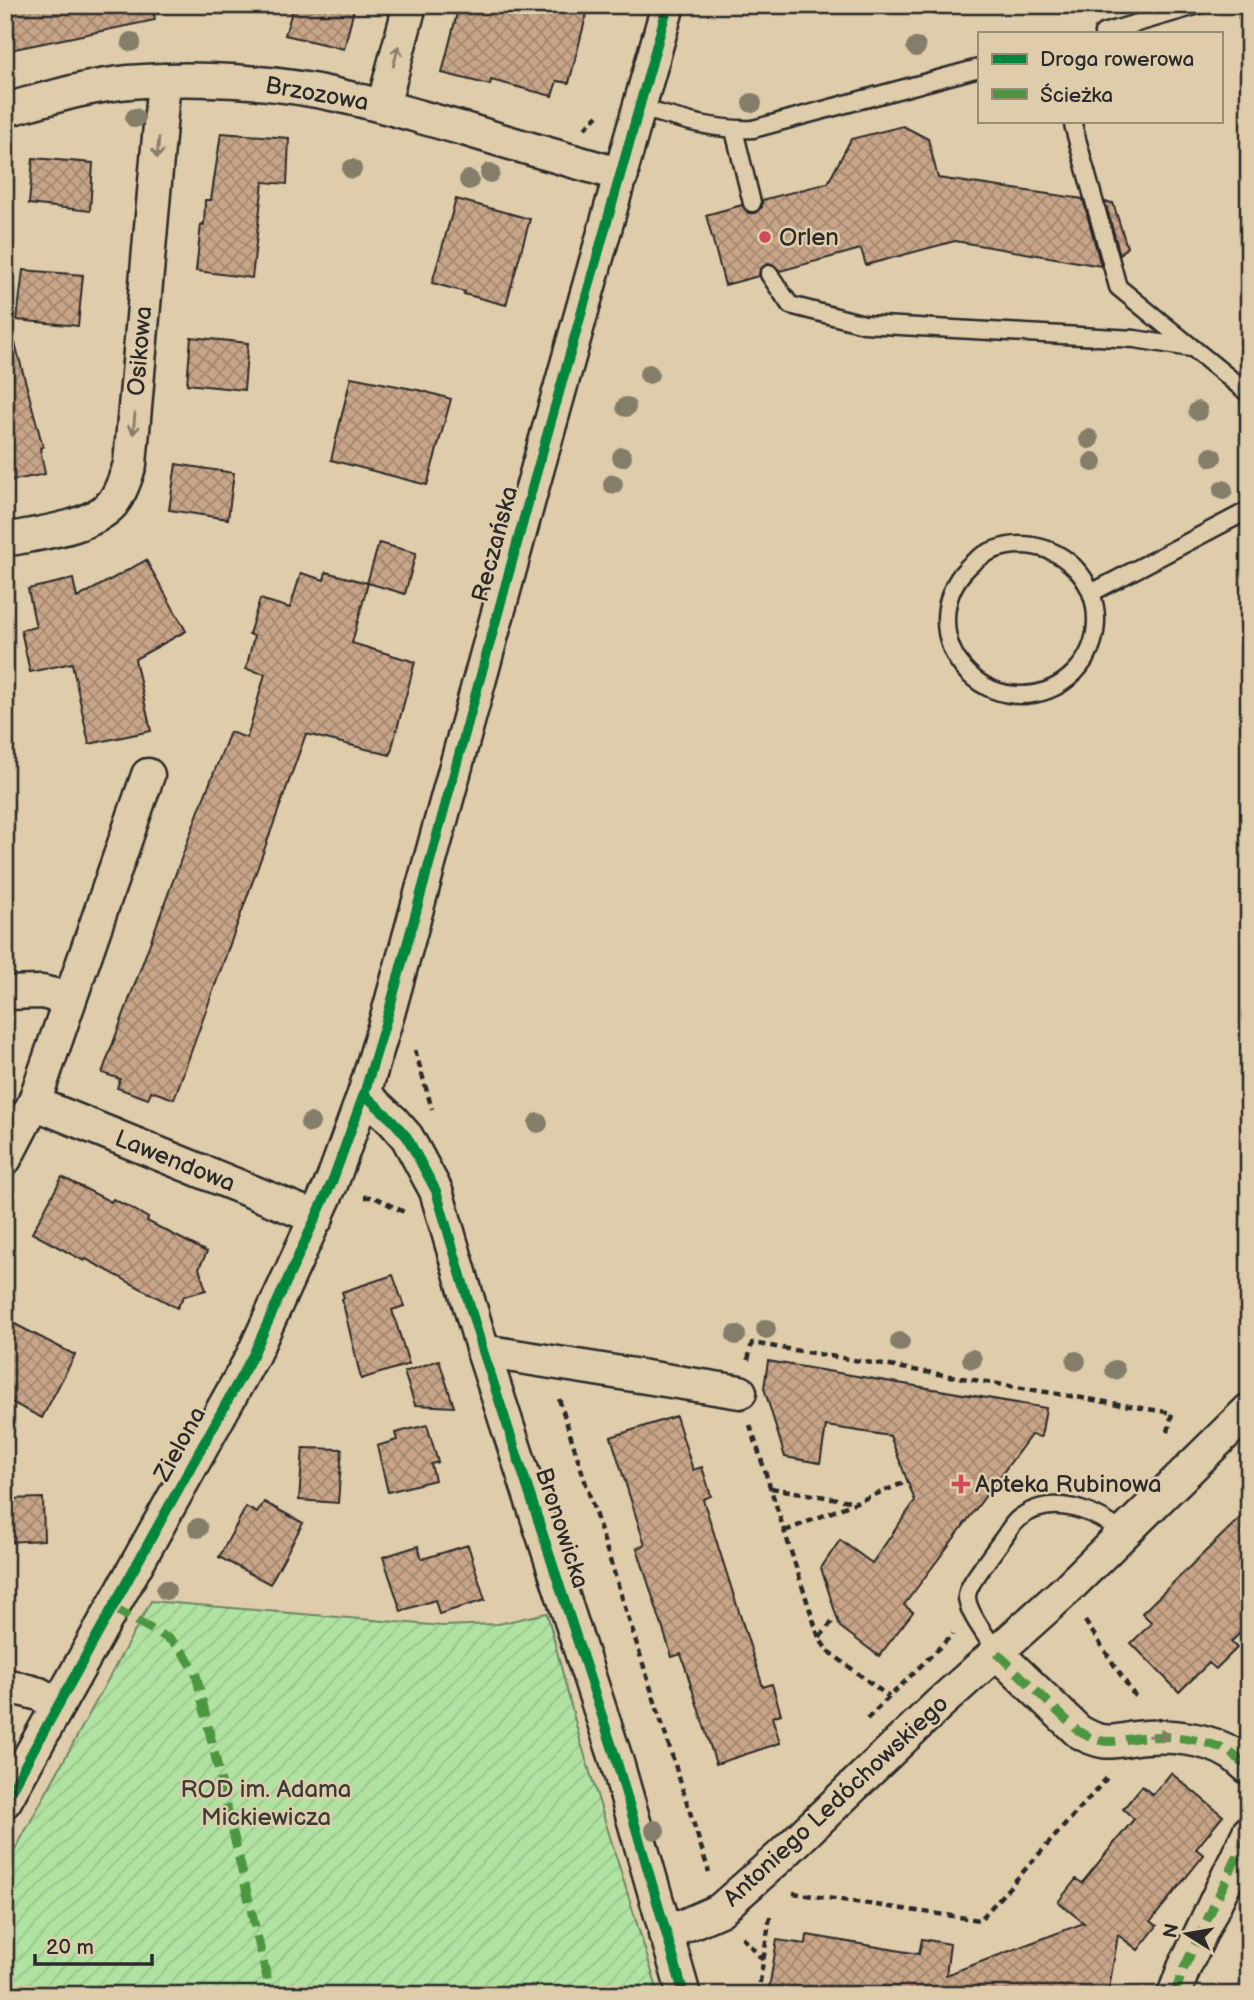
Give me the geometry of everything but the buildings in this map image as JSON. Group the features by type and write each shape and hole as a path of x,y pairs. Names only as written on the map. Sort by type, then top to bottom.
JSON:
{"street":[{"path":"383,106 410,5"},
{"name":"Reczańska","path":"364,1094 668,5"},
{"name":"Brzozowa","path":"5,110 104,85 164,80 256,83 338,95 383,106 622,175"},
{"name":"Osikowa","path":"5,540 76,525 94,518 113,503 123,485 130,464 164,80"},
{"path":"5,1159 34,1103 148,775"},
{"path":"5,993 41,992 70,999"},
{"name":"Zielona","path":"5,1801 253,1355 317,1218 364,1094"},
{"name":"Bronowicka","path":"364,1094 407,1137 436,1191 483,1351 616,1759 684,1995"},
{"name":"Lawendowa","path":"34,1103 317,1218"},
{"path":"483,1351 740,1392"},
{"name":"Antoniego Ledóchowskiego","path":"665,1934 720,1910 781,1856 938,1705 1065,1591 1249,1410"},
{"path":"997,1653 1078,1731 1091,1739 1112,1742 1143,1737 1177,1736 1230,1752 1249,1768"},
{"path":"5,1685 39,1694 58,1705"},
{"path":"1174,1995 1184,1968 1249,1832"}],"lane":[{"path":"1106,32 1199,5"},
{"path":"640,108 695,123 734,130 753,130 978,68"},
{"path":"1072,122 1118,287 1249,394"},
{"path":"734,130 752,203"},
{"path":"769,274 790,305 864,324 1135,339 1191,348"},
{"path":"1091,593 1249,510"},
{"path":"1026,545 1053,552 1076,569 1091,593 1097,621 1091,648 1076,672 1061,684 1044,692 1016,696 988,689 960,665 947,639 946,611 955,584 973,562 998,548 1026,545"},
{"path":"997,1653 971,1611 967,1600 968,1590 1017,1520 1030,1511 1051,1505 1068,1506 1106,1520 1124,1533"}],"path":[{"path":"1239,16 1249,29"},
{"path":"415,1050 434,1114"},
{"path":"889,1697 827,1650 819,1638 740,1392 752,1343 1172,1413 1166,1445"},
{"path":"547,1361 709,1874 720,1875"},
{"path":"785,1531 906,1482"},
{"path":"771,1488 856,1502"},
{"path":"1065,1591 1139,1702"},
{"path":"862,1724 963,1624 971,1611"},
{"path":"819,1638 835,1618"},
{"path":"785,1892 980,1920 1143,1737"},
{"path":"758,1995 770,1914"}],"green space":[{"name":"ROD im. Adama Mickiewicza","path":"151,1601 443,1626 498,1624 547,1613 580,1740 659,1995 5,1995 5,1868"}],"marked path":[{"path":"113,1608 169,1639 180,1648 195,1670 271,1995"},
{"path":"997,1653 1078,1731 1088,1737 1112,1742 1156,1737 1190,1739 1223,1749 1249,1768"},
{"path":"1174,1995 1184,1968 1249,1832"}],"cycle path":[{"path":"5,1801 253,1355 332,1182 364,1094 388,1014 668,5"},
{"path":"364,1094 407,1137 436,1191 483,1351 616,1759 684,1995"}],"place":[{"name":"Orlen","path":"765,237"},
{"name":"Apteka Rubinowa","path":"961,1484"}]}
